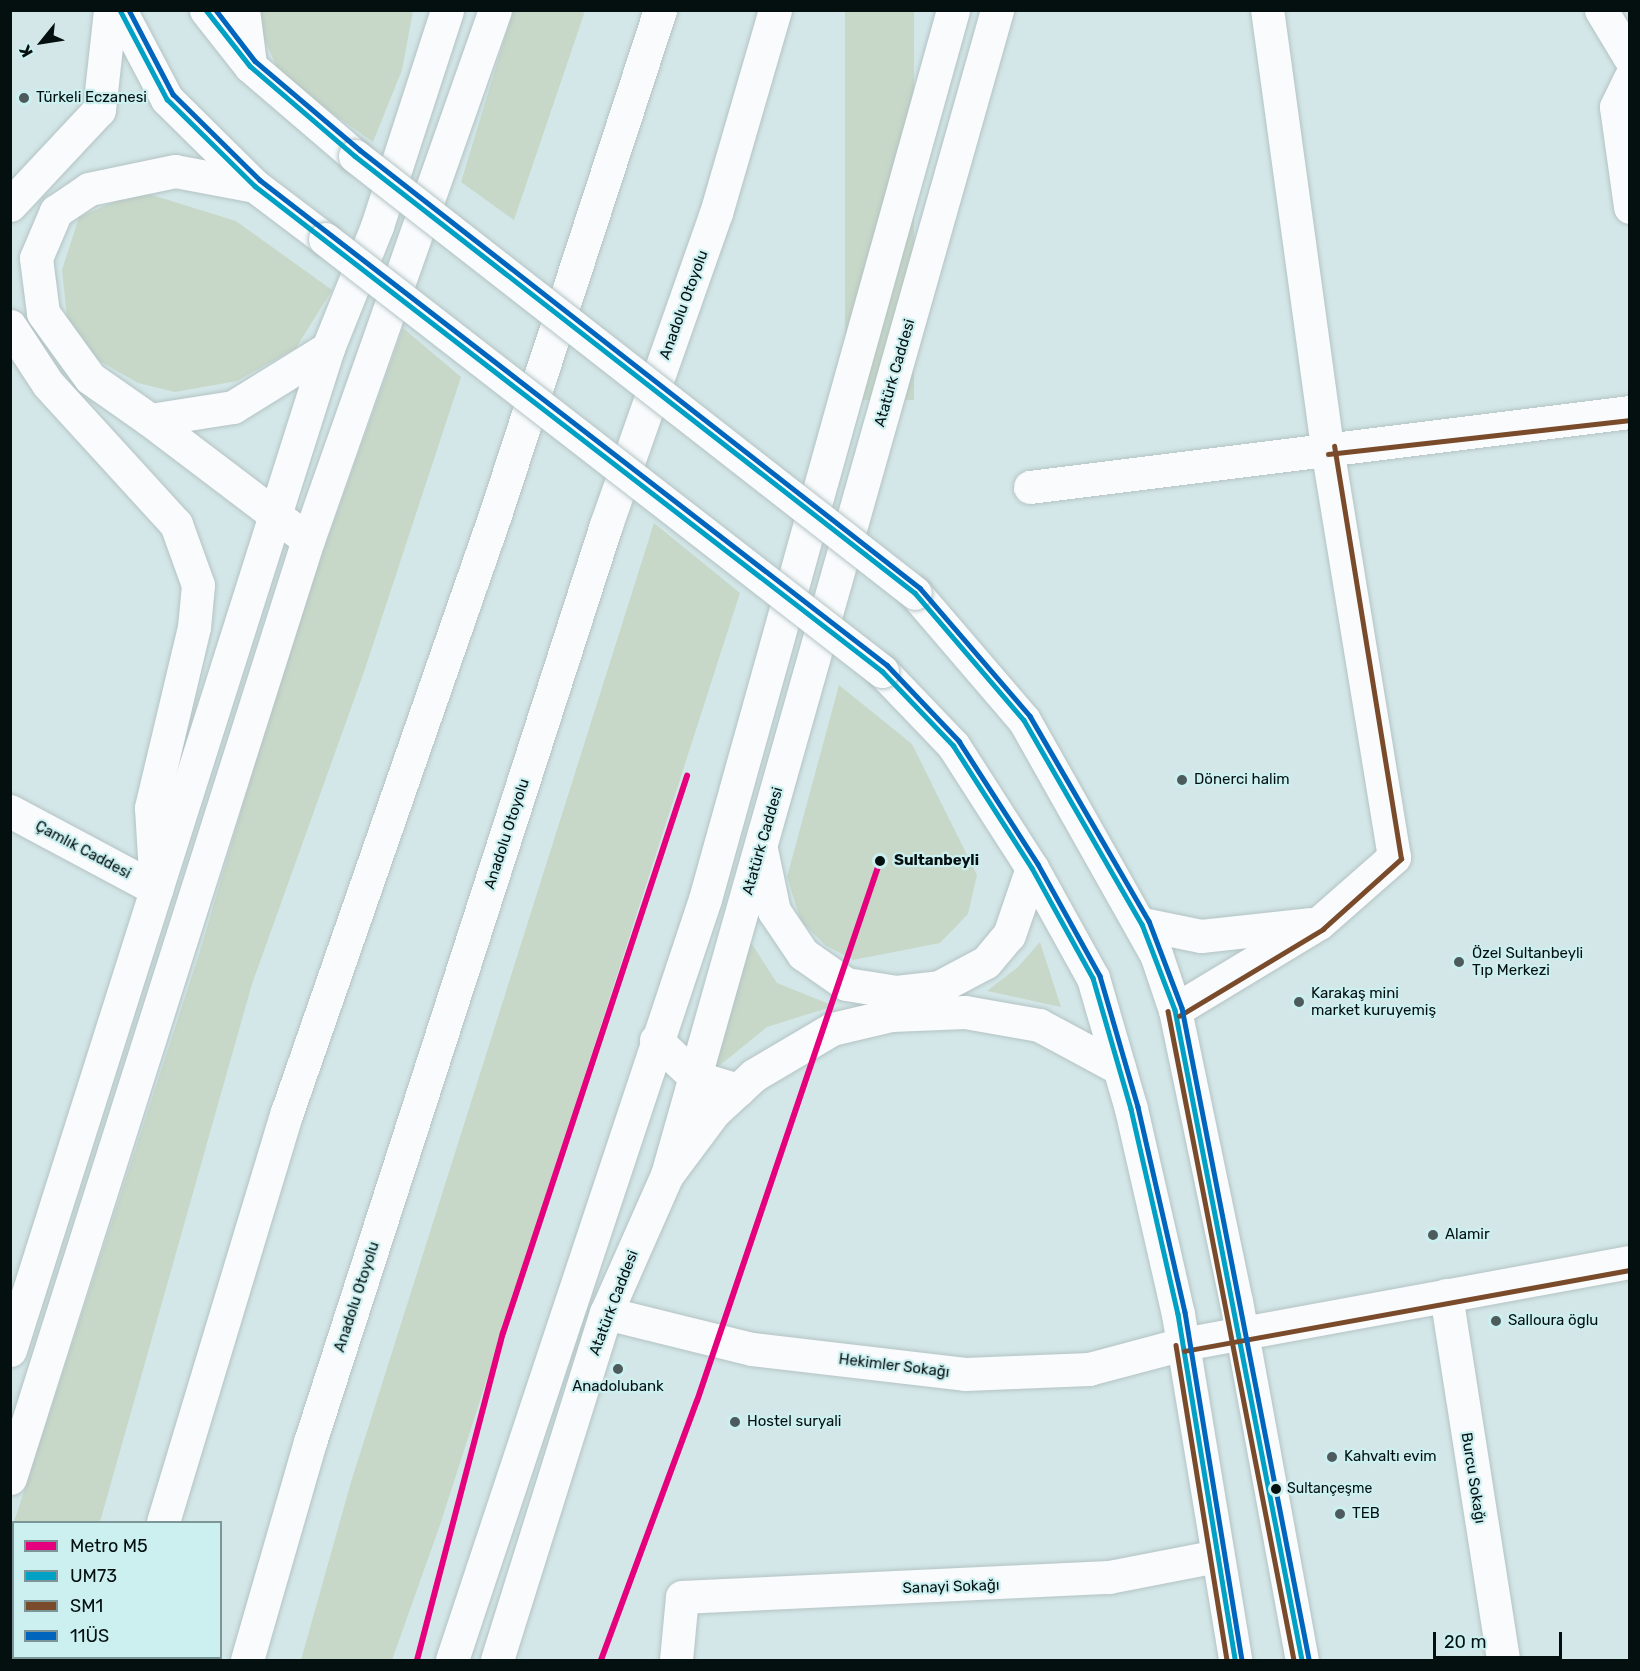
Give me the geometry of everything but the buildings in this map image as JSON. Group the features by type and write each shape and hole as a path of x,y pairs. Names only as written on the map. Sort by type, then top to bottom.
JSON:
{"main road":[{"path":"10,205 99,110 110,10"},
{"path":"120,10 167,99 255,186 882,671 953,745 1032,867 1093,978 1119,1068 1183,1344 1235,1660"},
{"path":"206,10 250,66 355,156 915,593 1024,720 1142,924 1175,1010 1242,1332 1302,1660"},
{"path":"243,10 250,66"},
{"path":"10,1350 328,348 392,183 447,10"},
{"path":"10,1478 308,540 495,10"},
{"path":"163,1521 287,1112 495,515 660,10"},
{"name":"Anadolu Otoyolu","path":"247,1660 310,1442 606,525 717,213 775,10"},
{"path":"452,1660 656,1040 705,899 953,10"},
{"name":"Atatürk Caddesi","path":"497,1660 606,1313 667,1175 997,10"},
{"path":"1175,1010 1319,923 1394,857 1327,447 1267,10"},
{"path":"1601,10 1629,58"},
{"path":"1629,78 1616,107 1629,207"},
{"path":"255,186 212,175 164,172 89,189 56,211 36,258 43,313 90,378 150,420 273,518 308,540"},
{"path":"10,326 48,384 176,524 198,585 194,627 151,808 156,889"},
{"path":"150,420 233,407 328,348"},
{"path":"1029,487 1327,447 1629,412"},
{"name":"Çamlık Caddesi","path":"10,811 156,889"},
{"path":"761,849 774,911 803,954 846,984 896,992 939,987 986,962 1009,935 1032,867"},
{"path":"1142,924 1201,936 1319,923"},
{"path":"667,1175 714,1112 738,1090 794,1047 832,1029 891,1015 965,1012 1039,1025 1119,1068"},
{"path":"656,1040 695,1077 738,1090"},
{"name":"Hekimler Sokağı","path":"606,1313 752,1349 965,1374 1089,1369 1183,1344 1242,1332 1629,1262"},
{"name":"Burcu Sokağı","path":"1446,1295 1503,1660"},
{"name":"Sanayi Sokağı","path":"676,1660 682,1597 1109,1577 1217,1556"}],"green space":[{"path":"252,11 413,11 402,70 373,142 281,77"},
{"path":"513,11 585,11 514,220 461,182"},
{"path":"845,11 914,11 914,400 845,400"},
{"path":"139,191 236,221 332,290 296,348 237,381 175,392 138,383 98,360 67,317 62,270 79,217"},
{"path":"403,328 461,377 364,672 252,984 100,1521 14,1521 201,948 288,650"},
{"path":"654,523 740,593 440,1525 392,1660 301,1660 351,1482"},
{"path":"839,685 912,744 977,875 968,914 940,943 853,960 825,945 801,921 787,877"},
{"path":"748,938 777,983 834,1006 767,1027 714,1070"},
{"path":"1040,942 1061,1007 987,991 1018,967"},
{"path":"12,1592 12,1659 58,1660 11,1660"}],"metro line":[{"name":"M5","path":"417,1660 503,1333 687,776"},
{"name":"M5","path":"601,1660 697,1401 880,861"}],"transit line":[{"name":"UM73","path":"120,10 167,99 255,186 882,671 953,745 1032,868 1093,978 1131,1109 1178,1314 1235,1660"},
{"name":"11ÜS","path":"129,10 173,94 260,180 887,665 959,741 1038,864 1100,976 1138,1107 1185,1312 1242,1659"},
{"name":"UM73","path":"206,10 250,66 355,156 915,593 1024,720 1142,924 1175,1010 1302,1660"},
{"name":"11ÜS","path":"216,10 255,61 360,150 920,588 1030,716 1149,921 1182,1008 1309,1659"},
{"name":"SM1","path":"1328,454 1630,420"},
{"name":"SM1","path":"1179,1016 1323,929 1401,859 1334,446"},
{"name":"SM1","path":"1168,1011 1294,1660"},
{"name":"SM1","path":"1184,1351 1630,1270"},
{"name":"SM1","path":"1176,1345 1227,1660"}],"place":[{"name":"Türkeli Eczanesi","path":"24,98"},
{"name":"Dönerci halim","path":"1182,780"},
{"name":"Sultanbeyli","path":"880,861"},
{"name":"Özel Sultanbeyli Tıp Merkezi","path":"1459,962"},
{"name":"Karakaş mini market kuruyemiş","path":"1299,1002"},
{"name":"Alamir","path":"1433,1235"},
{"name":"Salloura öglu","path":"1496,1321"},
{"name":"Anadolubank","path":"618,1369"},
{"name":"Hostel suryali","path":"735,1422"},
{"name":"Kahvaltı evim","path":"1332,1457"},
{"name":"Sultançeşme","path":"1276,1489"},
{"name":"TEB","path":"1340,1514"}]}
